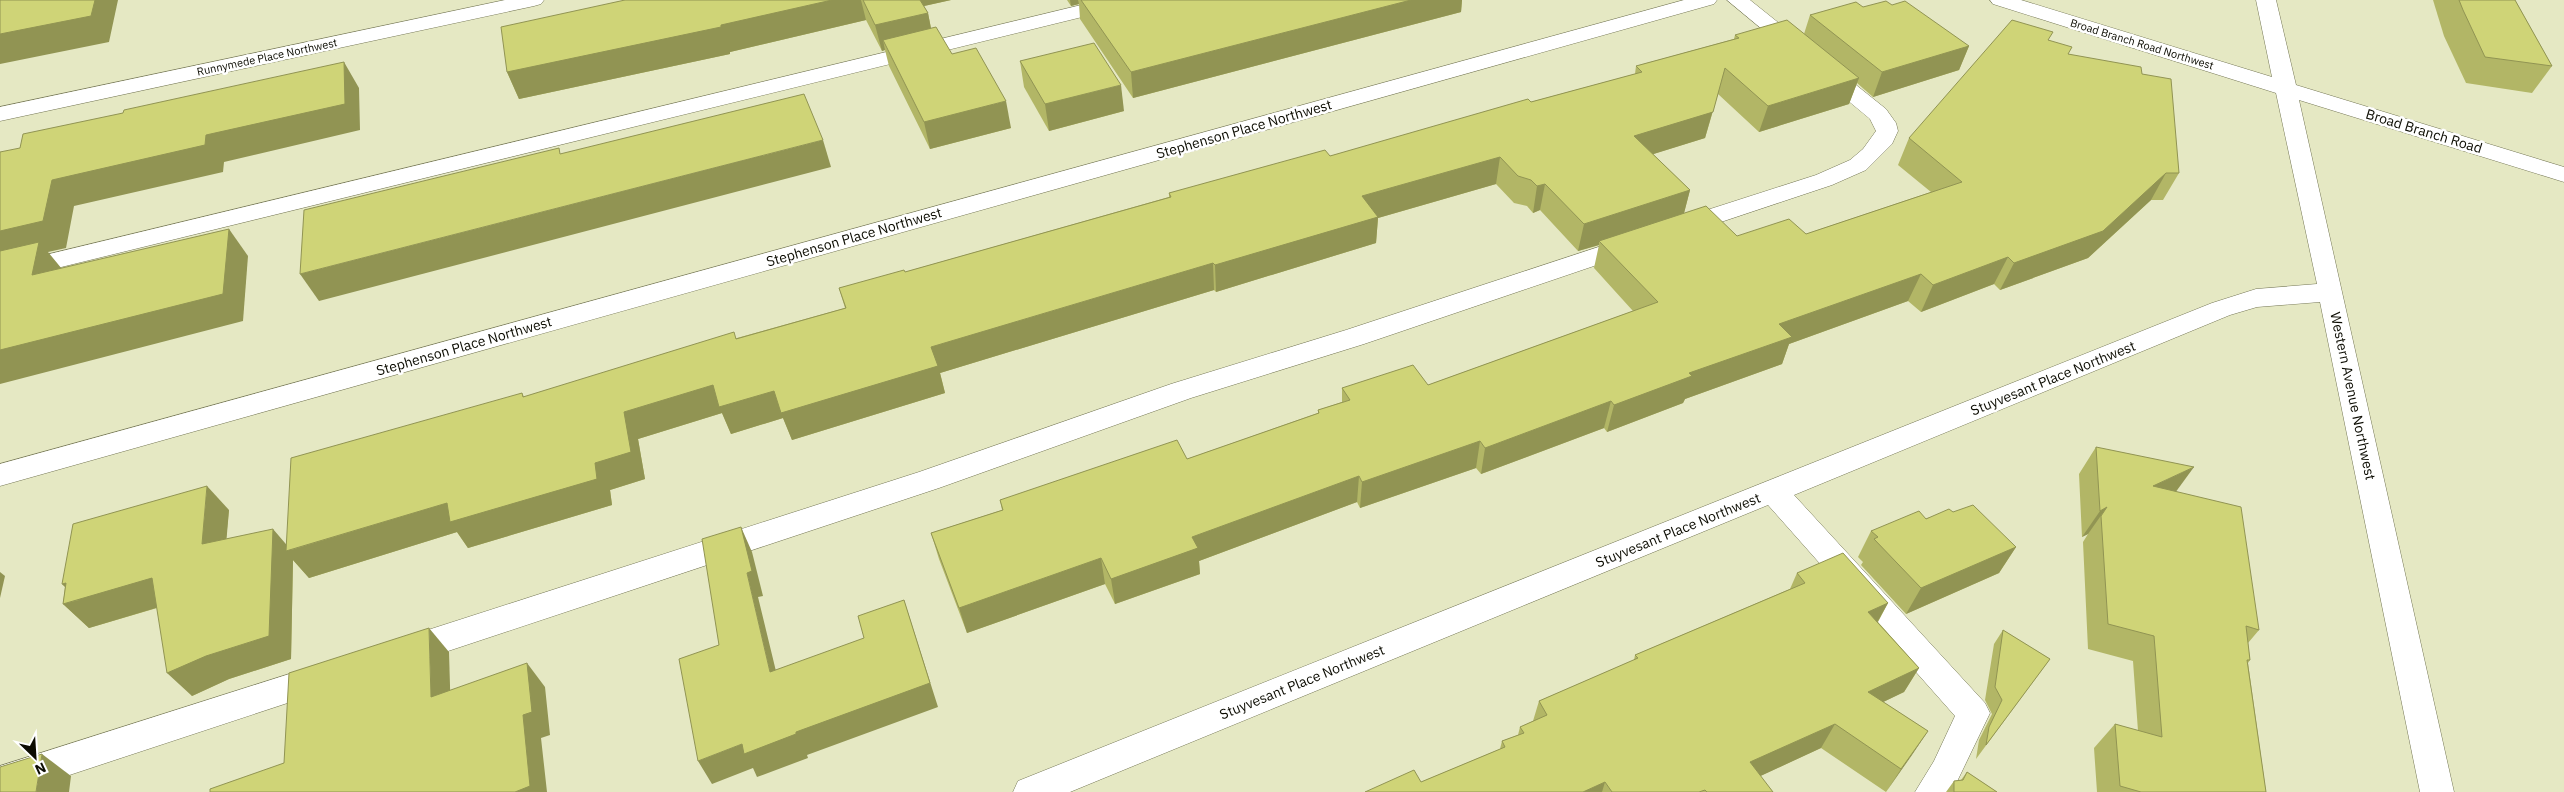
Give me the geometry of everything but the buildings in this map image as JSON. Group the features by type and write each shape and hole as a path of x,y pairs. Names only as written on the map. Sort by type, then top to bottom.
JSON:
{"street":[{"name":"Runnymede Place Northwest","path":"0,114 534,0"},
{"path":"0,274 1127,0"},
{"name":"Stephenson Place Northwest","path":"0,475 1708,0"},
{"path":"380,659 920,483 1181,391 1365,334 1824,180 1845,172 1871,154 1884,139 1887,131 1886,123 1878,114 1737,0"},
{"name":"Broad Branch Road Northwest","path":"2000,0 2285,87"},
{"name":"Western Avenue Northwest","path":"2266,0 2331,292 2437,792"},
{"name":"Broad Branch Road","path":"2285,87 2564,175"},
{"name":"Stuyvesant Place Northwest","path":"1030,792 2221,309 2256,298 2331,292"},
{"path":"1773,491 1973,713 1946,772 1932,792"},
{"path":"0,782 352,668"}]}
